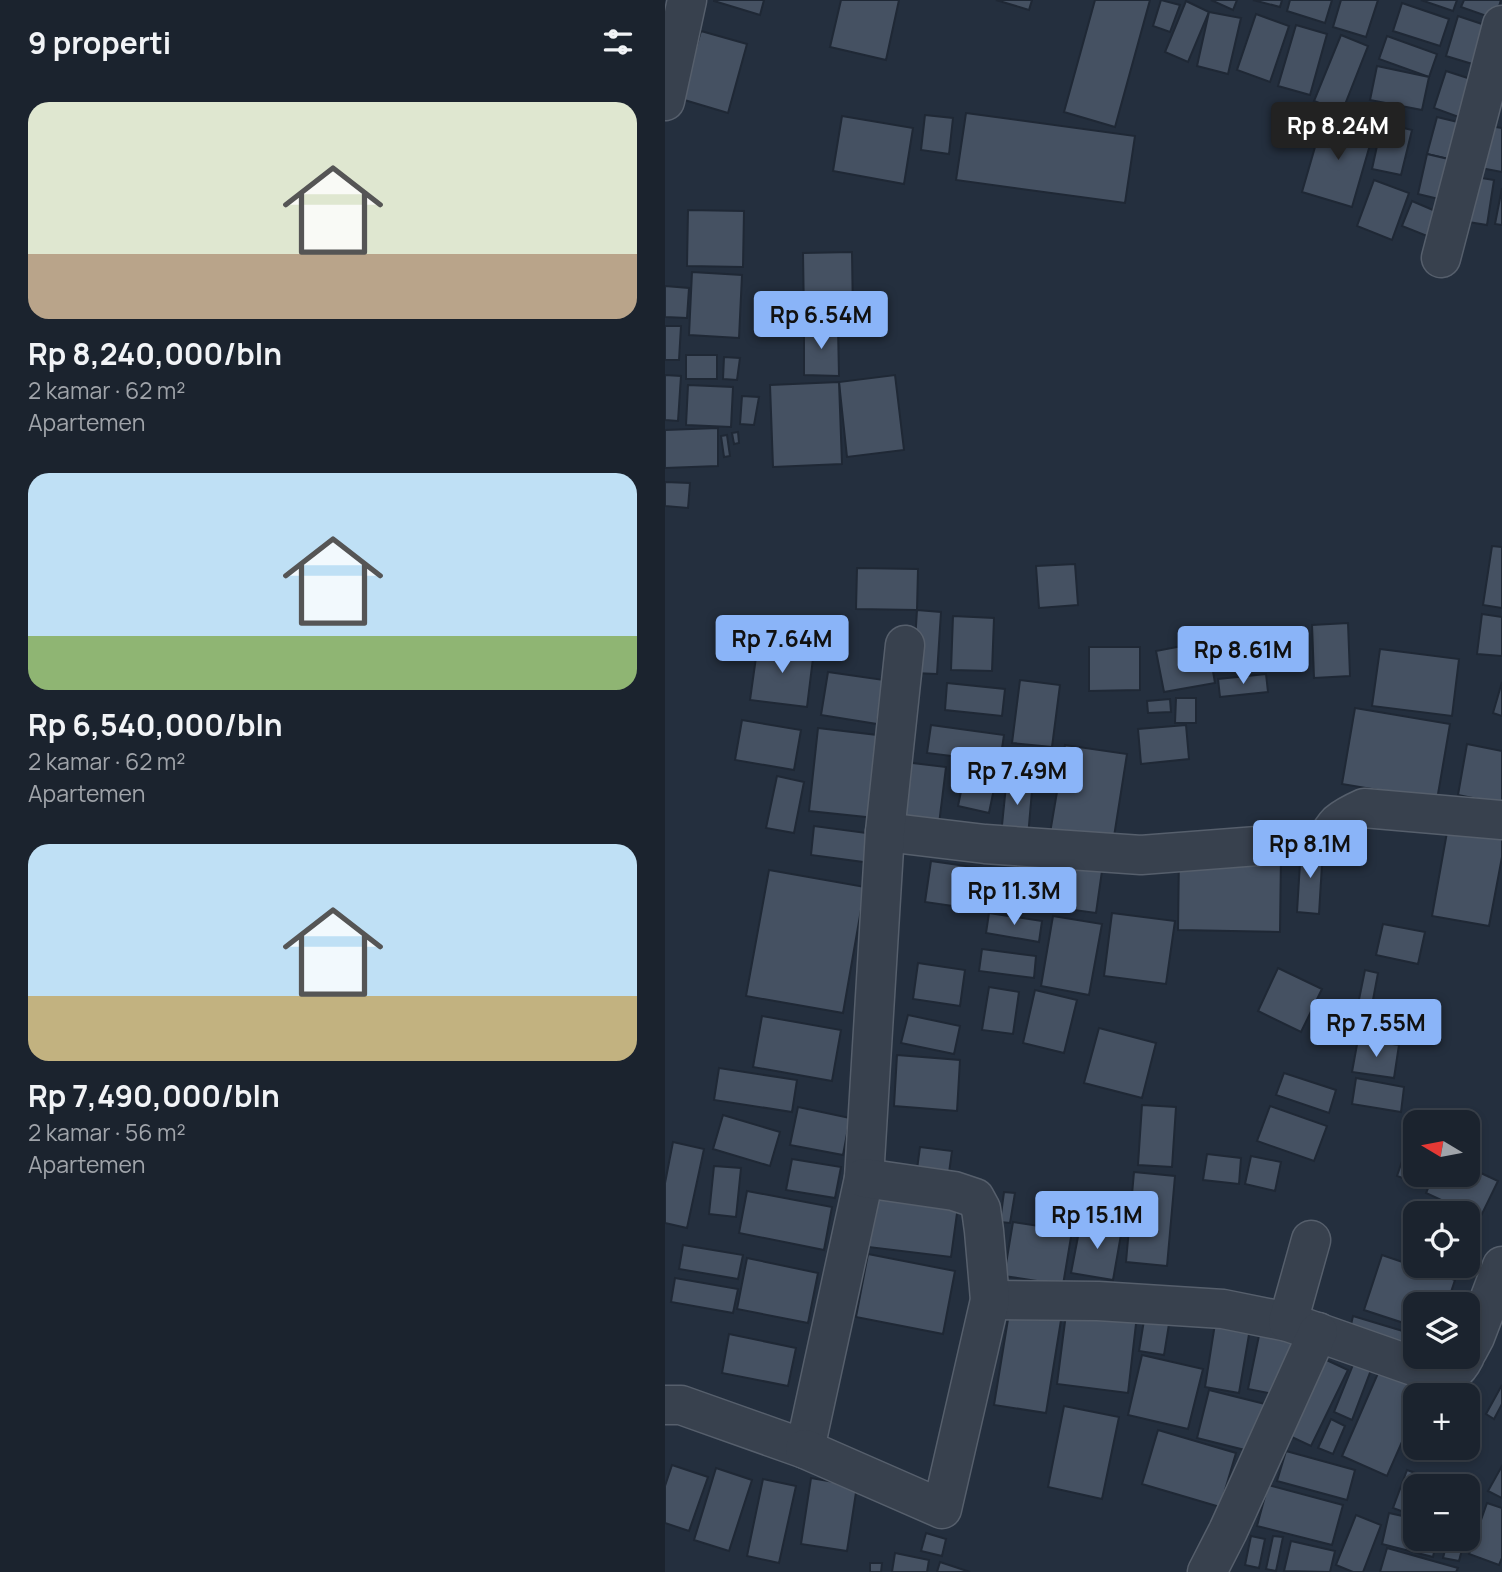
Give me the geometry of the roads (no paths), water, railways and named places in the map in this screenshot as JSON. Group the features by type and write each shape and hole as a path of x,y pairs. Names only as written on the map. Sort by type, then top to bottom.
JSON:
{"street":[{"path":"665,101 687,0"},
{"path":"1441,258 1502,25"},
{"path":"805,1449 864,1178 885,832 905,645"},
{"path":"885,832 985,844 1141,855 1322,841 1330,836 1337,824 1364,808 1502,820"},
{"path":"665,1405 681,1405 805,1449 942,1509 989,1300 981,1209 975,1199 954,1191 864,1178"},
{"path":"1207,1572 1228,1531 1303,1327 1311,1240"},
{"path":"1480,1324 1502,1266"},
{"path":"989,1300 1098,1301 1223,1309 1303,1327 1403,1362"},
{"path":"1422,1369 1436,1374 1451,1373 1456,1369"}]}
